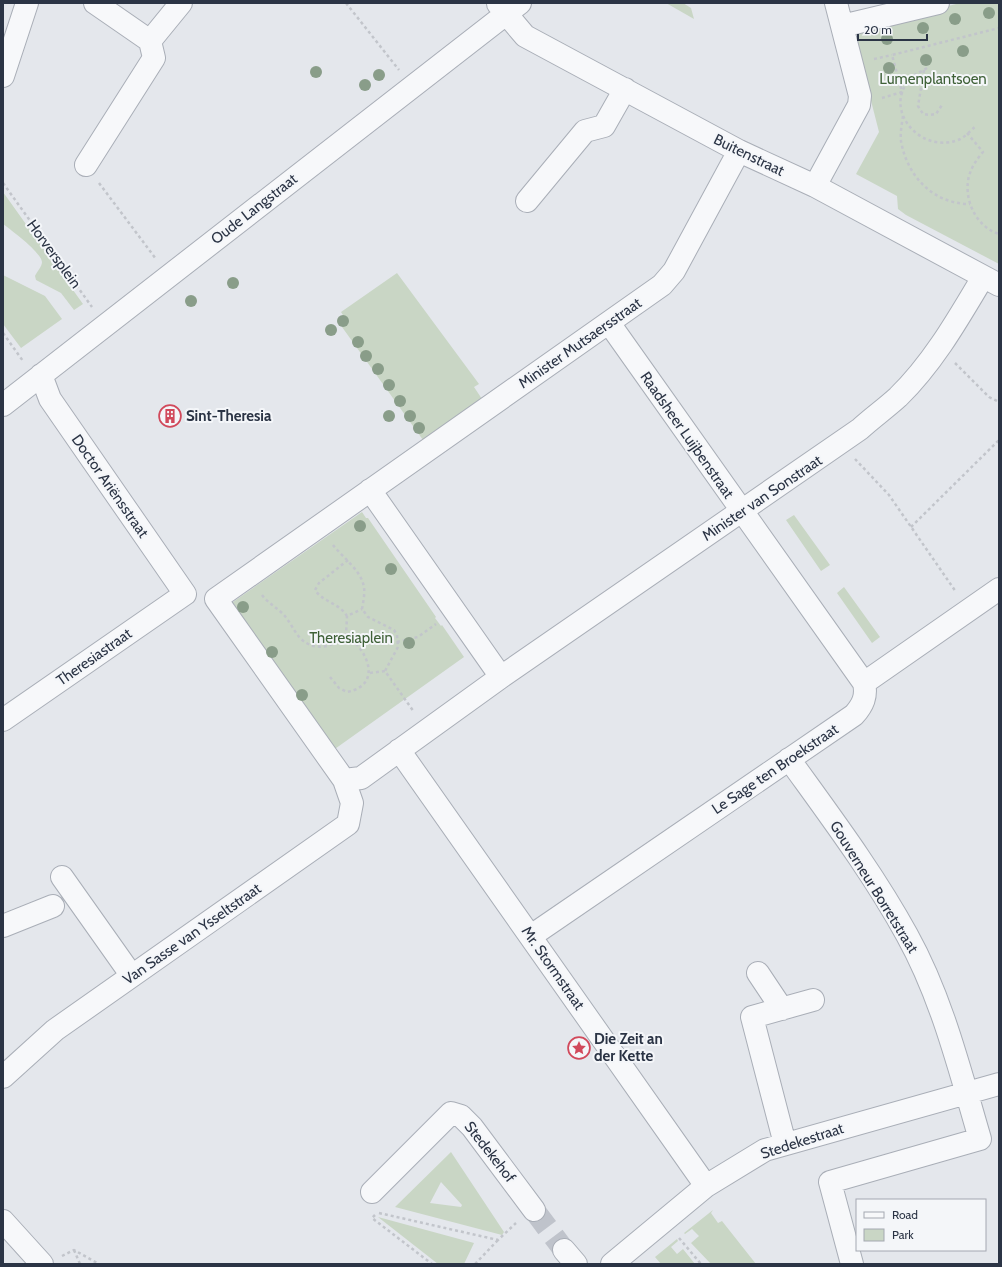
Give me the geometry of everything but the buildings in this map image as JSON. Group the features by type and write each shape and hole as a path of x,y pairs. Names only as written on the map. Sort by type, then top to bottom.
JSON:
{"street":[{"path":"3,76 27,3"},
{"path":"90,171 154,58 150,41 95,3"},
{"path":"150,41 181,3"},
{"path":"814,186 859,105 860,96 836,3"},
{"path":"842,26 938,3"},
{"name":"Oude Langstraat","path":"3,405 412,87 508,7"},
{"name":"Buitenstraat","path":"508,7 525,36 739,151 814,186 991,281"},
{"path":"527,201 585,131 604,126 625,90"},
{"name":"Minister Mutsaersstraat","path":"370,490 609,323 668,279 739,151"},
{"name":"Minister van Sonstraat","path":"501,677 840,443 898,397 991,281"},
{"name":"Raadsheer Luijbenstraat","path":"609,323 864,683"},
{"name":"Doctor Ariënsstraat","path":"39,377 50,399 185,594"},
{"path":"185,594 216,599 370,490 501,677 361,778 344,780 216,599"},
{"path":"864,683 999,589"},
{"name":"Theresiastraat","path":"3,720 185,594"},
{"name":"Le Sage ten Broekstraat","path":"531,936 790,759 859,709 866,692 864,683"},
{"name":"Mr. Stormstraat","path":"399,750 706,1186"},
{"name":"Gouverneur Borretstraat","path":"790,759 881,892 907,936 929,981 980,1139 830,1182 852,1264"},
{"name":"Van Sasse van Ysseltstraat","path":"3,1077 55,1030 348,824 352,803 344,780"},
{"path":"62,877 132,976"},
{"path":"3,926 53,906"},
{"path":"758,973 782,1009"},
{"path":"785,1144 752,1017 813,1000"},
{"name":"Stedekestraat","path":"612,1264 706,1186 765,1150 966,1092 999,1084"},
{"name":"Stedekehof","path":"375,1203 452,1113 461,1116 472,1127 534,1209"},
{"path":"7,1233 51,1260"}],"path":[{"path":"346,3 412,87"},
{"path":"865,21 874,60 999,28"},
{"path":"892,55 902,92 903,115 901,139 910,168 934,195 957,204 970,204"},
{"path":"859,105 902,92 908,81 926,69 918,106 923,114 930,115 936,114 942,105"},
{"path":"903,115 910,128 920,138 941,144 959,140 975,127"},
{"path":"967,133 983,152 974,163 969,176 968,190 970,204 976,216 985,226 999,234"},
{"path":"90,171 168,276"},
{"name":"Horversplein","path":"3,183 105,326"},
{"path":"3,333 39,377"},
{"path":"939,347 989,397 999,402"},
{"path":"911,527 999,440"},
{"path":"840,443 889,495 969,610"},
{"path":"320,526 339,554 348,560 364,587 362,609 368,617 394,630 397,635 398,647 386,671"},
{"path":"249,575 270,604 284,615 302,640 312,646 322,647 333,645 346,635 347,616 342,609 322,597 315,590 319,583 348,560"},
{"path":"347,616 362,609"},
{"path":"397,642 418,637 454,611"},
{"path":"330,677 339,688 347,692 360,688 367,681 370,673 368,664 352,639 346,635"},
{"path":"370,673 386,671"},
{"path":"386,671 427,730"},
{"path":"375,1203 362,1201 375,1203 498,1240"},
{"path":"375,1203 372,1218 432,1264"},
{"path":"476,1264 498,1240 534,1209"},
{"path":"665,1220 701,1264"},
{"path":"51,1260 74,1250"},
{"path":"74,1250 80,1264"},
{"path":"74,1250 98,1264"}],"green space":[{"path":"666,3 683,3 691,8 694,19"},
{"name":"Lumenplantsoen","path":"960,3 999,3 999,264 906,215 898,209 897,196 856,174 879,132 855,38 865,27"},
{"path":"3,192 83,304 74,310 61,293 36,280 35,276 42,262 37,253 31,247 3,224"},
{"path":"397,273 479,384 474,387 482,399 423,440 342,327 348,323 341,312"},
{"path":"3,275 45,296 62,319 21,348 3,324"},
{"name":"Theresiaplein","path":"362,512 366,518 368,518 436,617 435,618 441,626 442,625 464,657 332,751 230,604"},
{"path":"794,515 830,565 821,571 786,520"},
{"path":"844,587 880,637 872,643 837,593"},
{"path":"451,1152 504,1232 502,1235 395,1207","holes":["441,1182 462,1205 461,1207 430,1203"]},
{"path":"713,1210 711,1213 718,1223 722,1221 756,1264 711,1264 691,1243 699,1236 692,1229 685,1234 684,1233"},
{"path":"378,1217 474,1243 464,1264 438,1264"},
{"path":"677,1239 678,1241 671,1247 677,1254 683,1249 695,1264 661,1264 655,1257"}],"tunnel":[{"path":"534,1210 564,1250"}],"place":[{"name":"Sint-Theresia","path":"170,416"},
{"name":"Die Zeit an der Kette","path":"579,1048"}]}
